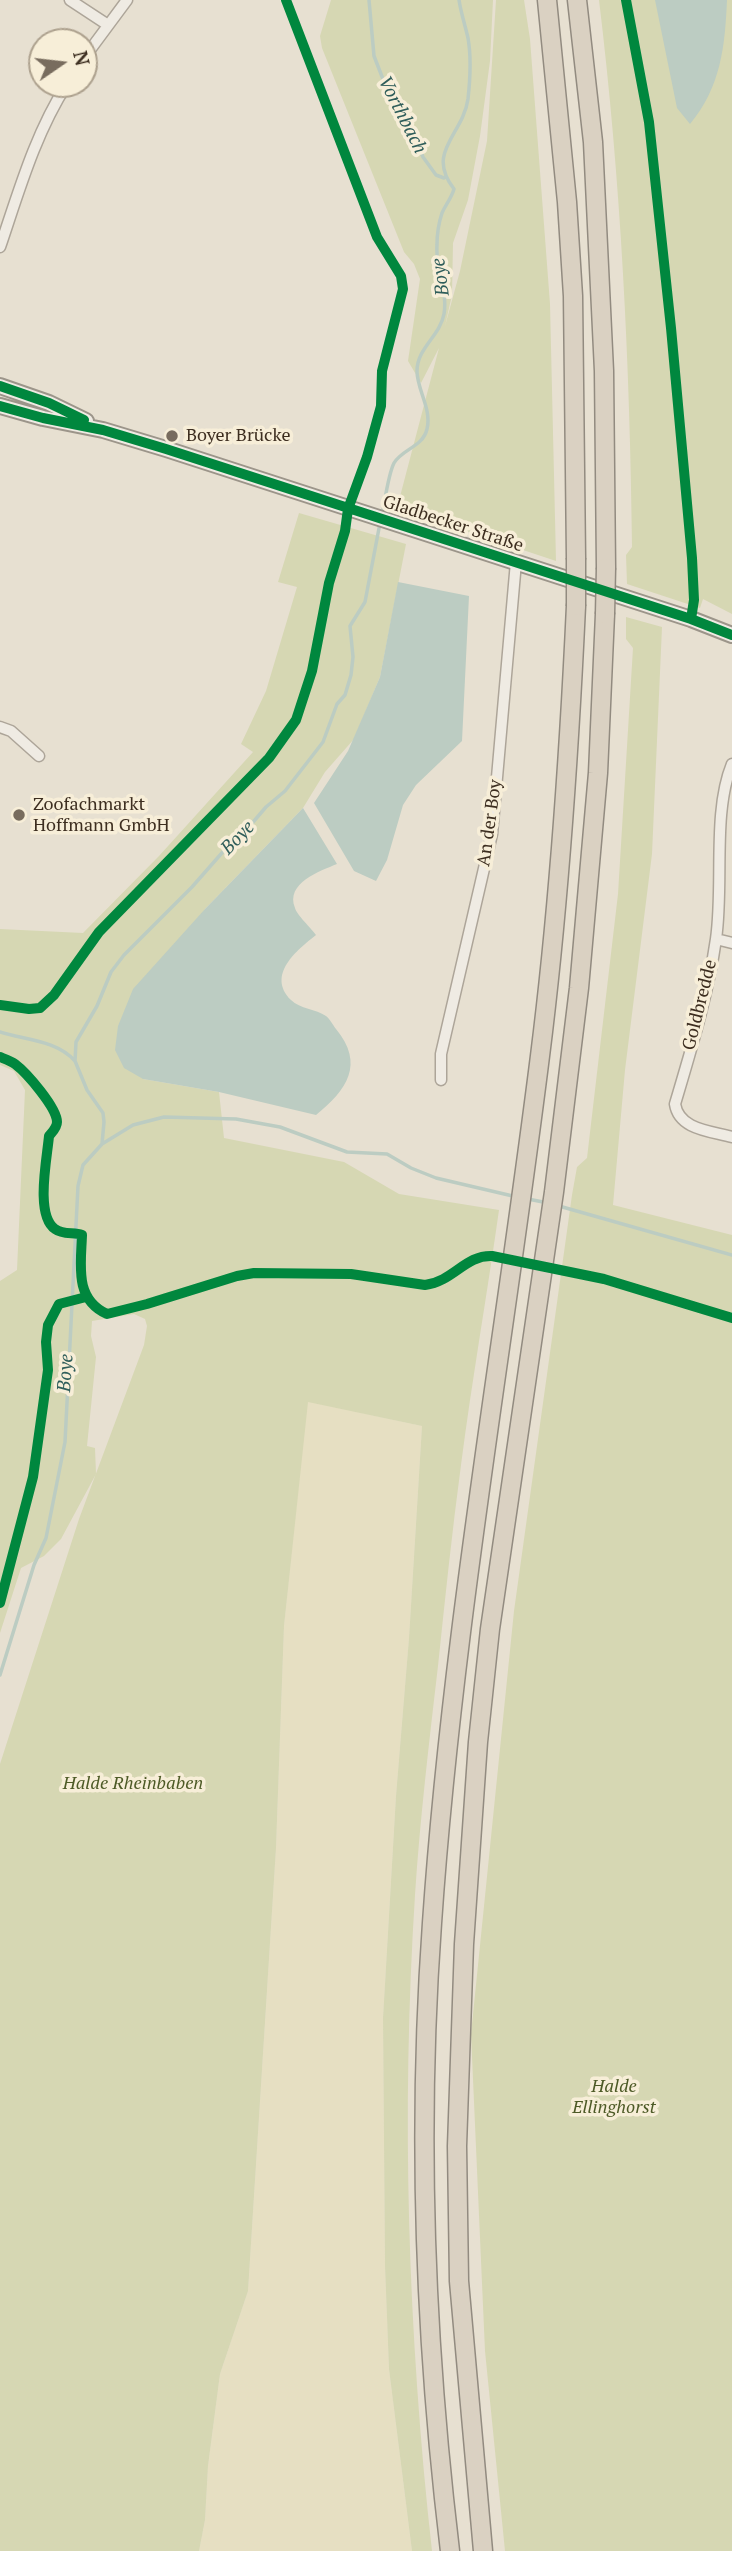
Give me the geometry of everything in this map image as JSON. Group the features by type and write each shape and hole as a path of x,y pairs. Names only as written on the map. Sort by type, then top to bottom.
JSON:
{"highway":[{"path":"450,2551 435,2399 429,2284 425,2120 431,1928 446,1745 461,1623 513,1263 555,921 568,771 576,606 573,296 565,179 547,0"},
{"path":"483,2551 459,2281 459,2024 478,1742 490,1629 554,1192 589,890 598,772 605,614 604,371 593,142 577,0"}],"main road":[{"name":"Gladbecker Straße","path":"0,386 49,403 103,430"},
{"name":"Gladbecker Straße","path":"0,406 103,430 388,520 732,635"}],"street":[{"path":"70,0 108,25"},
{"path":"98,39 127,0"},
{"path":"0,247 28,161 60,98"},
{"name":"An der Boy","path":"441,1080 441,1054 492,834 516,562"},
{"path":"0,727 11,731 38,756"},
{"name":"Goldbredde","path":"732,764 722,800 720,902 716,939 706,988 675,1104 680,1119 690,1125 732,1136"},
{"path":"716,939 732,943"}],"shaded area":[{"path":"655,0 727,0 723,50 715,81 690,124 677,108"},
{"path":"398,582 469,596 462,741 416,785 403,805 387,860 376,881 354,871 314,803 348,751 380,677"},
{"path":"303,808 337,864 306,879 295,892 293,899 296,911 316,935 287,964 282,981 284,991 291,1000 326,1016 345,1042 351,1065 344,1086 316,1115 219,1092 143,1079 124,1068 115,1050 118,1026 133,989 205,909"},
{"path":"307,1401 422,1426 383,2018 385,2265 389,2369 412,2551 199,2551 205,2520 208,2466 220,2374 248,2291 276,1848 284,1626"}],"green space":[{"path":"331,0 493,0 490,61 480,136 468,200 453,243 452,295 445,326 460,271 487,141 496,0 524,0 530,39 550,304 556,561 397,508 439,348 421,383 408,361 420,279 414,264 404,252 322,48 320,36"},
{"path":"599,0 732,0 732,614 703,599 700,608 627,584 626,555 632,547 626,342 619,205"},
{"name":"Halde Rheinbaben","path":"299,513 406,544 380,677 354,739 325,772 303,808 205,909 143,1079 219,1092 224,1138 344,1162 399,1194 499,1210 465,1433 422,1809 415,1895 408,2059 409,2223 417,2387 432,2551 412,2551 389,2369 385,2266 383,2018 422,1426 308,1402 284,1626 276,1848 248,2291 220,2374 208,2466 205,2520 199,2551 0,2551 0,1764 95,1475 61,1539 44,1556 21,1568 0,1633 0,1281 17,1270 25,1090 14,1071 0,1065 0,929 83,933 159,856 253,752 241,744 266,691 297,587 278,582","holes":["134,1314 145,1319 147,1326 144,1345 96,1474 95,1448 87,1446 96,1357 91,1336 92,1321"]},
{"name":"Halde Ellinghorst","path":"626,617 662,627 652,854 625,1070 613,1205 732,1235 732,2551 505,2551 485,2351 471,2034 514,1611 572,1195 577,1167 587,1158 618,894 633,648 626,639"}],"waterway":[{"name":"Vorthbach","path":"369,0 374,56 388,92 406,115 423,157 436,175 444,178"},
{"name":"Boye","path":"382,515 394,463 421,440 427,429 428,414 417,371 421,355 442,322 444,314 437,237 442,213 454,189 446,176 444,154 465,112 469,92 469,45 459,0"},
{"name":"Boye","path":"0,1675 34,1565 46,1538 65,1442 78,1186 83,1165 102,1144 103,1113 87,1090 75,1061 76,1042 97,1006 111,972 124,955 266,807 285,791 323,742 337,704 345,695 351,675 353,657 350,626 365,602 380,523"},
{"path":"0,1032 50,1045 75,1061"},
{"path":"102,1144 133,1125 164,1117 236,1119 280,1127 347,1152 387,1154 436,1178 517,1197"},
{"path":"528,1199 548,1203"},
{"path":"559,1206 732,1255"}],"cycle path":[{"path":"0,1005 40,1008 54,995 99,932 269,758 296,720 312,671 329,583 345,531 348,509 367,457 381,406 382,371 403,289 401,276 377,237 286,0"},
{"path":"626,0 649,122 671,328 692,558 694,600 691,619"},
{"path":"0,386 49,403 84,420"},
{"path":"0,406 103,430 166,449 691,619 732,635"},
{"path":"0,1057 13,1063 27,1075 56,1116 56,1126 49,1136 45,1172 45,1212 55,1229 82,1235 81,1269 84,1290 96,1308 107,1314 254,1273 351,1274 425,1285 444,1279 474,1260 492,1256 604,1279 732,1318"},
{"path":"0,1603 33,1477 48,1370 48,1325 59,1304 86,1297"}],"place":[{"name":"Boyer Brücke","path":"172,436"},
{"name":"Zoofachmarkt Hoffmann GmbH","path":"19,815"}]}
